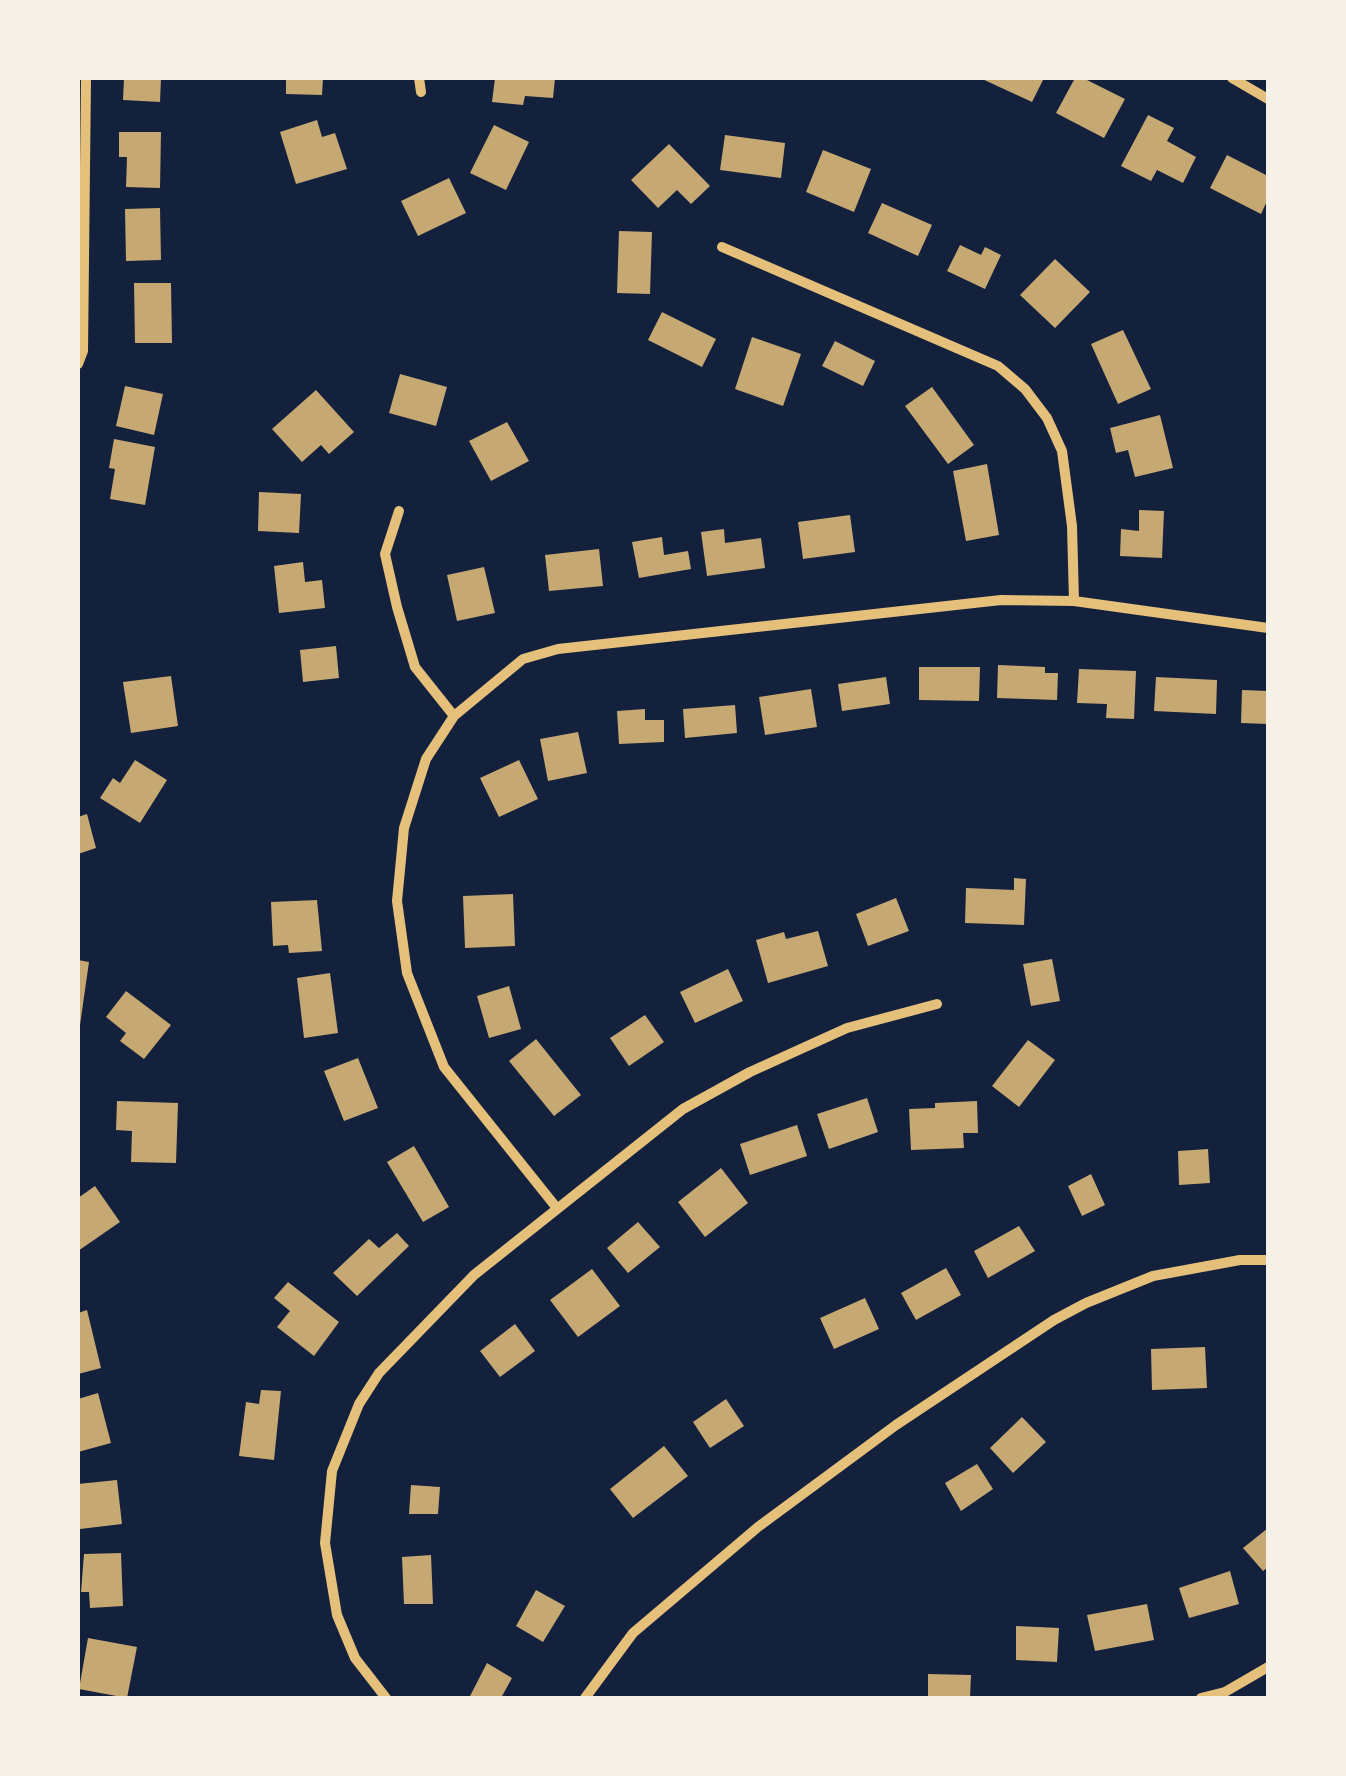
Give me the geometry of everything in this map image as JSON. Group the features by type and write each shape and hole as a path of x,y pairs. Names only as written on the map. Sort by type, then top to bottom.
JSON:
{"street":[{"path":"78,364 83,352 82,113 86,78"},
{"path":"418,78 421,92"},
{"path":"1232,78 1268,99"},
{"path":"722,246 998,366 1026,389 1047,418 1062,451 1072,526 1074,601"},
{"path":"400,511 385,554 397,606 415,667 454,716"},
{"path":"556,1208 444,1066 406,973 398,901 404,828 426,759 454,716 523,660 558,649 1001,600 1074,601 1268,628"},
{"path":"386,1698 355,1658 337,1615 329,1580 326,1507 332,1471 359,1404 403,1346 474,1275 683,1110 750,1072 847,1028 937,1004"},
{"path":"585,1698 633,1633 758,1527 896,1426 1054,1320 1119,1288 1154,1276 1223,1262 1268,1260"},
{"path":"1201,1698 1225,1692 1268,1667"}],"building":[{"path":"124,78 161,78 160,102 123,100"},
{"path":"286,78 323,78 322,95 286,94"},
{"path":"495,78 555,78 553,98 525,96 523,105 492,102"},
{"path":"980,78 1044,78 1032,102"},
{"path":"1075,78 1083,78 1125,99 1104,138 1056,113"},
{"path":"1148,115 1174,128 1167,141 1196,157 1183,183 1157,170 1151,181 1121,166"},
{"path":"317,120 322,137 335,133 347,169 296,184 280,132"},
{"path":"494,125 529,142 506,190 470,173"},
{"path":"119,132 161,132 160,188 126,187 127,157 119,157"},
{"path":"725,135 785,143 781,178 720,170"},
{"path":"669,144 710,186 691,204 677,190 658,208 631,180"},
{"path":"823,150 871,169 854,212 806,192"},
{"path":"1227,155 1268,176 1268,199 1261,214 1210,188"},
{"path":"449,178 466,213 418,236 401,201"},
{"path":"882,203 932,225 918,256 868,233"},
{"path":"160,208 161,260 126,261 125,209"},
{"path":"619,231 652,232 650,294 617,293"},
{"path":"960,245 981,255 985,247 1001,255 985,289 947,271"},
{"path":"1055,259 1090,292 1055,328 1020,295"},
{"path":"134,283 171,283 172,343 135,343"},
{"path":"662,312 716,339 702,367 648,340"},
{"path":"1123,330 1151,389 1118,404 1091,344"},
{"path":"752,337 801,354 783,406 735,389"},
{"path":"835,341 875,361 863,386 822,366"},
{"path":"400,374 447,387 436,426 389,413"},
{"path":"125,386 163,394 154,435 116,426"},
{"path":"932,387 974,445 948,464 905,406"},
{"path":"316,390 354,432 329,454 321,445 302,462 272,429"},
{"path":"1160,415 1173,468 1135,477 1128,450 1116,453 1110,428"},
{"path":"507,422 529,461 491,481 469,441"},
{"path":"114,439 155,447 145,505 110,499 115,469 109,468"},
{"path":"987,464 999,535 966,541 953,471"},
{"path":"259,492 301,494 299,533 258,531"},
{"path":"1139,510 1164,511 1162,558 1120,556 1121,529 1139,531"},
{"path":"850,515 855,552 803,559 798,522"},
{"path":"724,529 725,543 761,538 765,568 707,576 701,532"},
{"path":"662,537 664,555 688,551 691,569 639,578 632,542"},
{"path":"599,549 603,586 549,591 545,555"},
{"path":"303,562 305,582 322,580 325,608 279,613 274,566"},
{"path":"484,567 495,613 457,621 447,575"},
{"path":"336,646 339,678 303,682 300,650"},
{"path":"998,665 1045,667 1045,673 1058,673 1057,700 997,698"},
{"path":"919,667 980,667 979,701 919,700"},
{"path":"1079,669 1136,671 1134,719 1106,718 1107,704 1077,703"},
{"path":"171,676 178,726 131,733 123,682"},
{"path":"886,677 890,704 842,711 838,684"},
{"path":"1156,677 1217,680 1216,714 1154,711"},
{"path":"811,689 817,727 765,735 759,697"},
{"path":"1242,690 1268,691 1268,724 1241,723"},
{"path":"735,705 737,733 685,738 683,709"},
{"path":"645,709 645,720 664,720 664,742 619,744 617,711"},
{"path":"578,732 587,773 548,781 540,739"},
{"path":"135,760 167,780 140,823 100,798 113,778 120,783"},
{"path":"519,760 538,799 499,817 480,778"},
{"path":"87,814 96,848 78,854 78,817"},
{"path":"1014,878 1026,879 1024,925 965,923 966,888 1014,890"},
{"path":"513,894 515,946 465,948 463,896"},
{"path":"896,898 909,931 868,946 856,914"},
{"path":"317,900 322,951 289,953 288,945 273,946 271,902"},
{"path":"818,931 828,966 768,983 756,940 784,932 786,939"},
{"path":"1052,959 1060,1001 1031,1006 1023,964"},
{"path":"78,960 89,962 80,1025 78,1025"},
{"path":"728,969 743,1001 695,1023 680,992"},
{"path":"330,973 338,1033 304,1038 297,978"},
{"path":"509,986 521,1029 489,1038 477,996"},
{"path":"126,991 171,1025 144,1059 120,1041 126,1033 106,1017"},
{"path":"645,1015 664,1042 629,1066 610,1038"},
{"path":"536,1039 581,1095 554,1116 509,1061"},
{"path":"1028,1040 1055,1060 1019,1107 992,1086"},
{"path":"358,1058 378,1108 344,1121 324,1071"},
{"path":"867,1098 878,1132 829,1149 817,1114"},
{"path":"117,1101 178,1103 176,1163 131,1162 132,1131 116,1130"},
{"path":"977,1101 978,1133 963,1133 964,1148 911,1150 909,1109"},
{"path":"797,1125 807,1156 750,1175 740,1144"},
{"path":"414,1146 449,1207 423,1222 387,1162"},
{"path":"1208,1149 1210,1183 1179,1185 1178,1151"},
{"path":"721,1168 748,1203 705,1237 678,1202"},
{"path":"1091,1174 1105,1205 1082,1216 1068,1186"},
{"path":"95,1186 120,1222 78,1251 78,1198"},
{"path":"638,1222 660,1247 628,1273 607,1248"},
{"path":"1019,1226 1035,1251 988,1278 974,1251"},
{"path":"397,1233 409,1246 357,1296 333,1273 369,1239 379,1248"},
{"path":"946,1268 961,1295 916,1320 901,1293"},
{"path":"592,1269 620,1306 578,1337 550,1300"},
{"path":"288,1282 339,1322 314,1356 277,1327 290,1311 274,1298"},
{"path":"865,1298 879,1329 834,1349 820,1318"},
{"path":"87,1310 101,1368 78,1374 78,1313"},
{"path":"515,1324 535,1351 500,1377 480,1351"},
{"path":"1205,1347 1207,1388 1152,1390 1151,1349"},
{"path":"261,1390 281,1391 274,1460 239,1456 246,1402 259,1404"},
{"path":"98,1393 111,1443 78,1452 78,1399"},
{"path":"726,1399 744,1426 710,1448 693,1422"},
{"path":"1022,1417 1046,1442 1013,1473 990,1448"},
{"path":"664,1446 688,1476 633,1518 610,1489"},
{"path":"977,1464 993,1489 961,1511 945,1483"},
{"path":"117,1480 122,1524 80,1529 78,1484"},
{"path":"411,1485 440,1487 438,1514 409,1514"},
{"path":"1268,1528 1268,1567 1263,1571 1243,1548"},
{"path":"121,1553 123,1606 90,1608 89,1592 81,1592 84,1554"},
{"path":"431,1555 433,1604 404,1604 402,1557"},
{"path":"1230,1571 1239,1604 1189,1618 1179,1588"},
{"path":"536,1590 565,1606 543,1642 516,1626"},
{"path":"1147,1604 1154,1640 1095,1651 1087,1615"},
{"path":"1016,1626 1059,1628 1057,1662 1016,1660"},
{"path":"88,1638 137,1647 127,1698 79,1689"},
{"path":"487,1663 512,1678 501,1698 469,1698"},
{"path":"928,1674 971,1675 970,1698 928,1698"}]}
